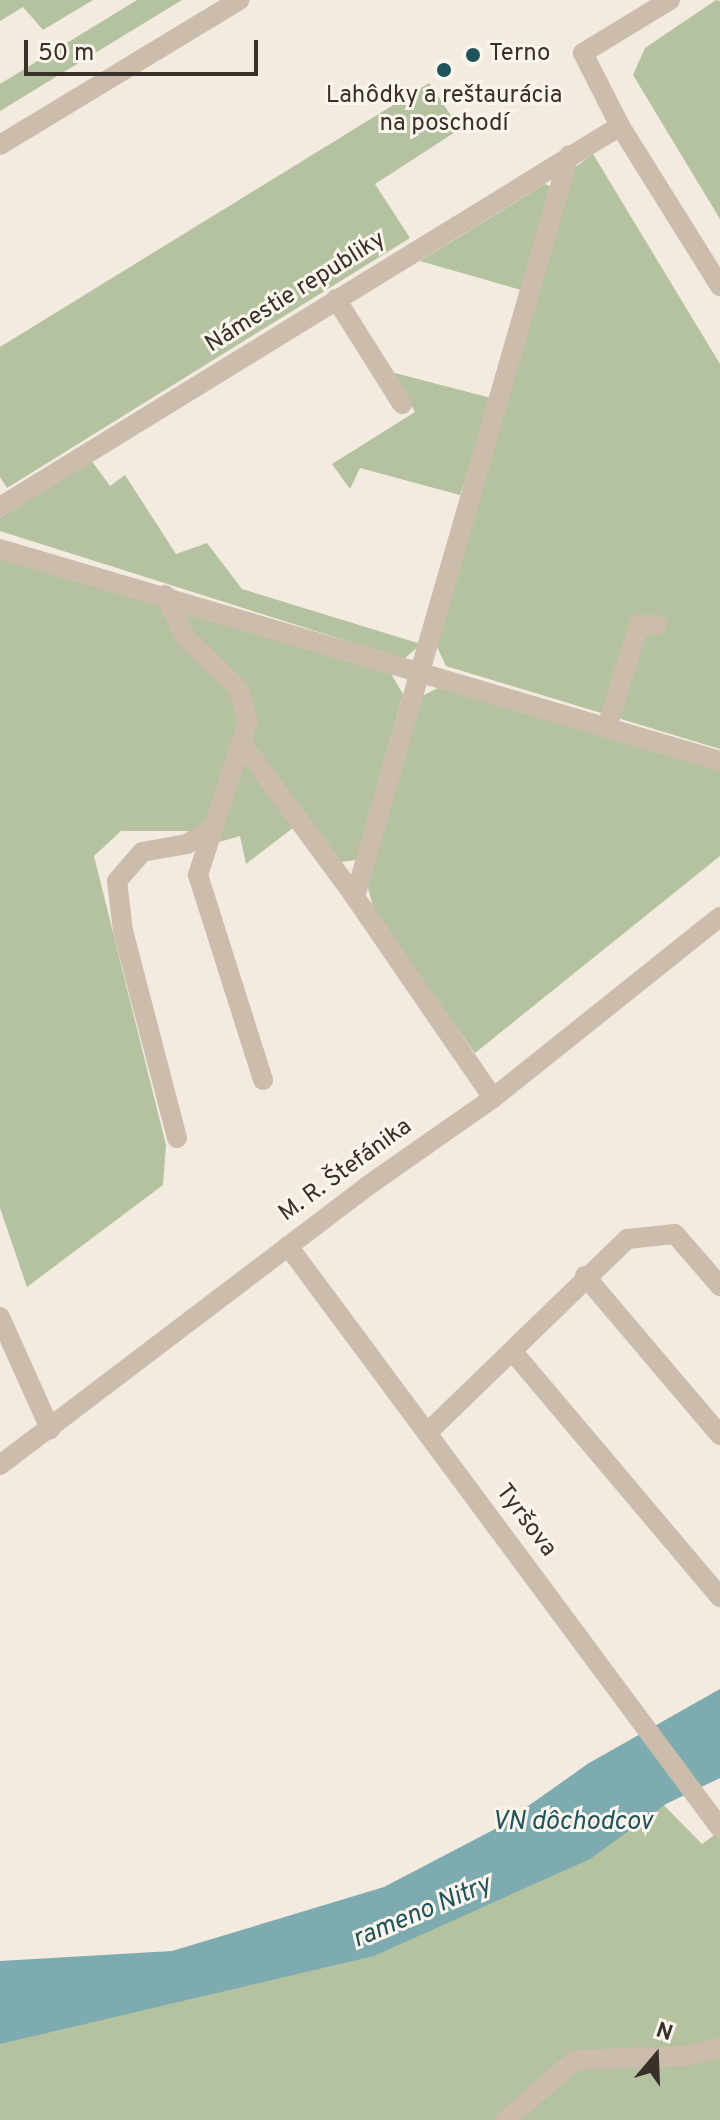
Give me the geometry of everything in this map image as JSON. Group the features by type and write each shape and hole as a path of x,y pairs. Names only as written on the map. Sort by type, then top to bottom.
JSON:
{"street":[{"path":"0,145 239,0"},
{"path":"670,0 583,53 620,126 720,286"},
{"name":"Námestie republiky","path":"0,507 620,126"},
{"path":"355,897 569,155"},
{"path":"336,299 402,404"},
{"path":"0,549 421,670 720,761"},
{"path":"165,595 185,637 238,688 248,721 208,831 198,875 263,1080"},
{"path":"607,727 639,625 657,625"},
{"path":"242,743 355,897 493,1098"},
{"path":"177,1138 123,931 117,881 142,852 187,844 208,831"},
{"name":"M. R. Štefánika","path":"0,1465 288,1246 493,1098 720,917"},
{"path":"427,1433 513,1352 585,1276 627,1239 675,1234 720,1286"},
{"name":"Tyršova","path":"288,1246 720,1828"},
{"path":"585,1276 720,1435"},
{"path":"0,1317 50,1429"},
{"path":"513,1352 720,1597"},
{"path":"506,2120 575,2060 686,2056 720,2048"}],"green space":[{"path":"0,0 93,0 43,30 23,7 0,21"},
{"path":"137,0 182,0 0,111 0,84"},
{"path":"716,0 720,1 720,219 633,75 645,48"},
{"path":"429,83 460,129 375,184 410,238 7,488 0,477 0,347"},
{"path":"593,154 720,364 720,749 446,666 437,647 574,168"},
{"path":"545,184 552,187 521,290 420,261"},
{"path":"391,372 491,398 460,495 360,468 350,489 332,464 415,412"},
{"path":"91,460 110,486 125,475 176,554 207,543 242,589 421,644 404,659 0,531 0,518"},
{"path":"0,557 390,672 403,694 356,860 339,862 306,818 246,864 240,836 219,842 187,831 121,831 94,856 166,1145 163,1185 27,1287 0,1208"},
{"path":"442,686 720,770 720,856 475,1053 375,914 366,881 422,696"},
{"path":"632,1773 702,1844 720,1831 720,2120 0,2120 0,2037 368,1920"}],"water":[{"name":"VN dôchodcov","path":"720,1689 720,1778 666,1804 590,1859 374,1956 0,2044 0,1961 172,1951 384,1887 497,1828 589,1763"}],"place":[{"name":"Terno","path":"473,55"},
{"name":"Lahôdky a reštaurácia na poschodí","path":"444,70"}],"water label":[{"name":"rameno Nitry","path":"422,1913"}]}
